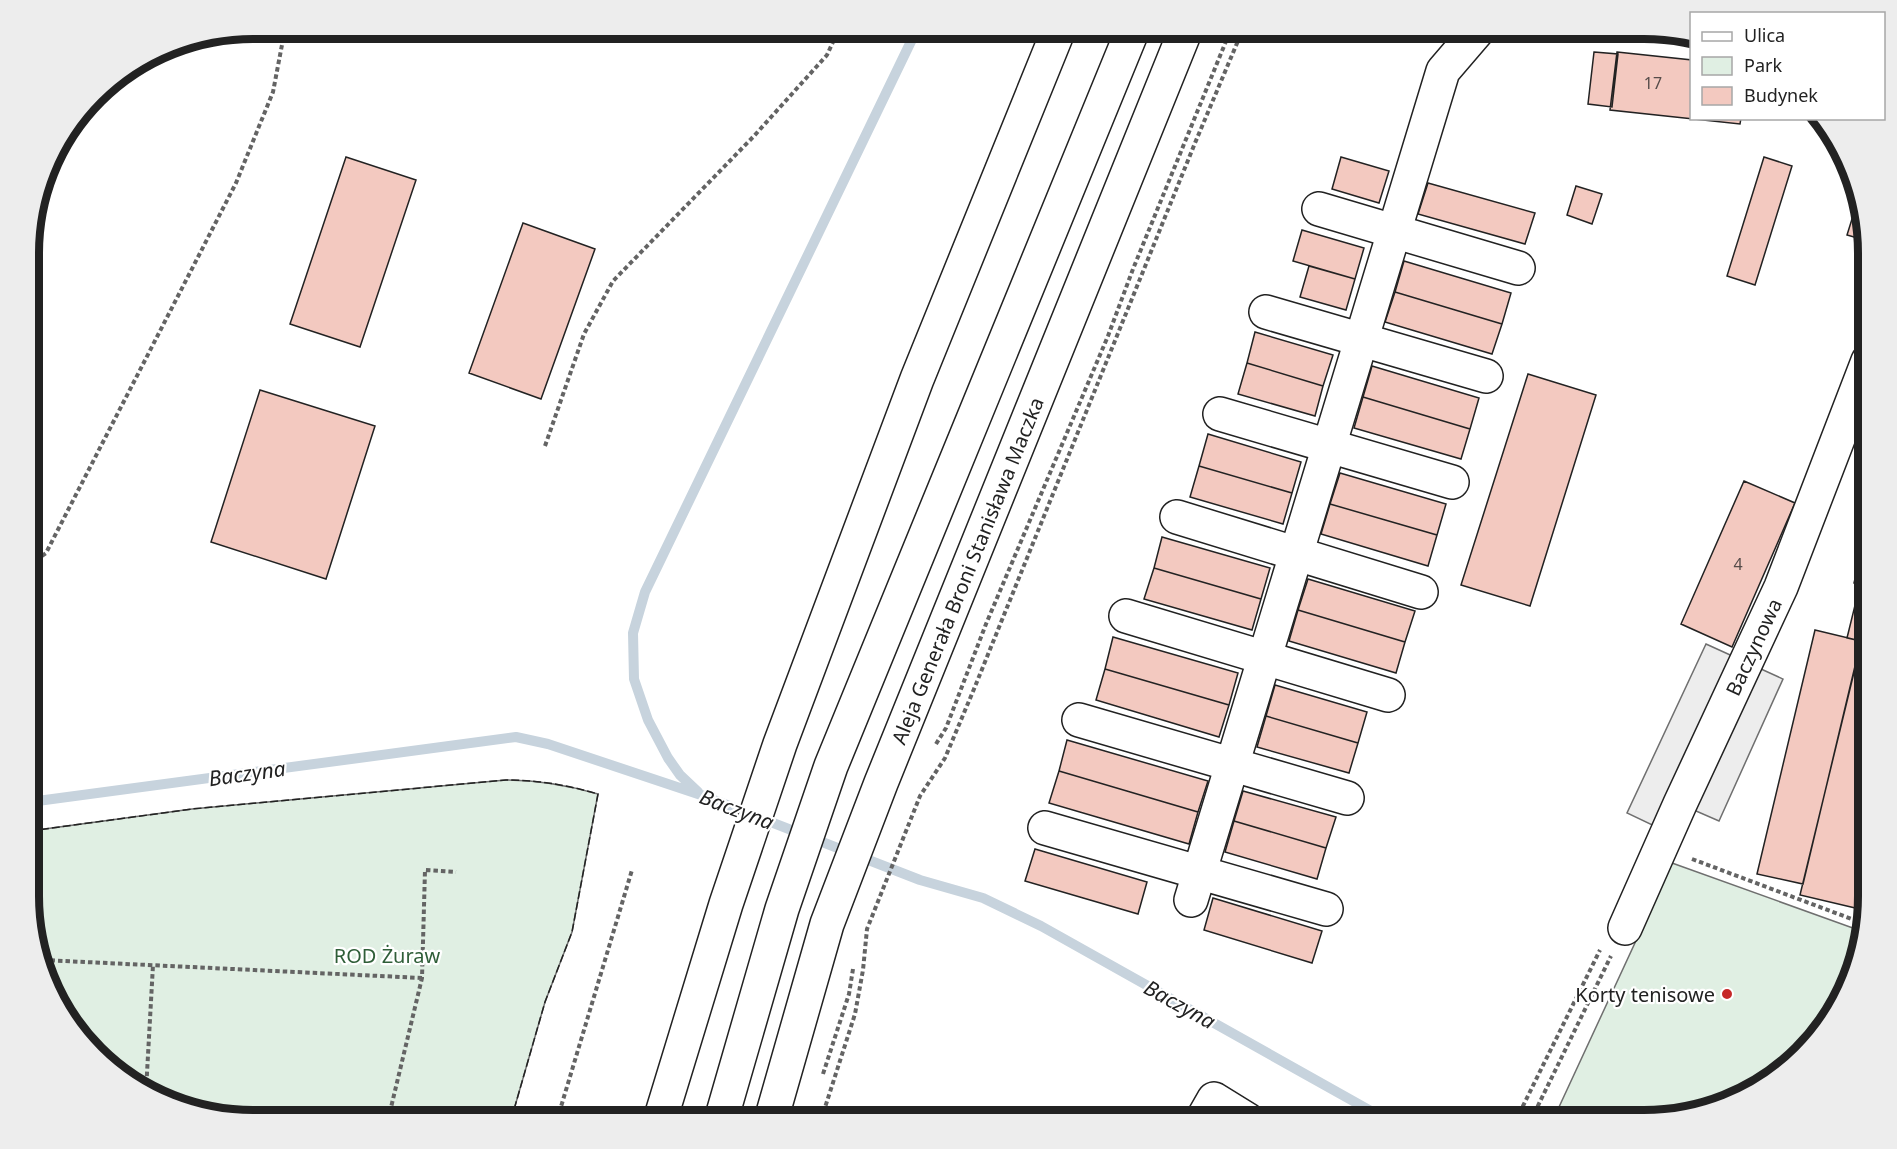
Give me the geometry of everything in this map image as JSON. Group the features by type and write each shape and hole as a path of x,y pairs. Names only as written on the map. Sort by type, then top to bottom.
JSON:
{"main road":[{"path":"663,1110 726,904 780,744 917,379 1055,39"},
{"path":"724,1110 782,909 831,766 1128,39"},
{"name":"Aleja Generała Broni Stanisława Maczka","path":"774,1110 827,924 881,783 1182,39"},
{"path":"1195,886 1443,71 1470,39"},
{"path":"1319,209 1518,268"},
{"path":"1266,312 1486,376"},
{"name":"Baczynowa","path":"1628,922 1660,847 1781,587 1858,388"},
{"path":"1220,414 1452,482"},
{"path":"1177,517 1421,592"},
{"path":"1126,616 1388,695"},
{"path":"1079,720 1347,798"},
{"path":"1045,828 1195,886 1326,909"},
{"path":"1208,1110 1214,1099 1232,1110"}],"path":[{"path":"39,558 46,553 236,183 273,92 283,39"},
{"path":"545,446 584,334 613,281 754,136 827,55 834,39"},
{"path":"934,748 946,728 986,624 1108,336 1227,39"},
{"path":"824,1110 855,1014 867,929 920,796 945,758 974,689 1239,39"},
{"path":"1660,847 1856,921"},
{"path":"390,1110 422,978 425,870 456,872"},
{"path":"560,1110 632,870"},
{"path":"1521,1110 1614,922 1628,922 1536,1110"},
{"path":"49,960 422,978"},
{"path":"147,1081 153,965"}],"green space":[{"name":"ROD Żuraw","path":"506,780 552,784 598,794 572,932 545,1002 514,1110 239,1110 198,1103 171,1094 134,1074 112,1057 75,1015 50,965 39,910 39,830 192,809"},
{"name":"Korty tenisowe","path":"1672,863 1855,929 1842,978 1822,1015 1785,1057 1763,1074 1726,1094 1686,1106 1658,1110 1558,1110"}],"shaded area":[{"path":"1706,644 1783,679 1719,821 1680,804 1667,832 1627,813"}],"building":[{"path":"1594,52 1618,54 1612,107 1588,104"},
{"path":"1617,52 1690,60 1690,119 1610,110"},
{"path":"1703,120 1741,120 1740,124"},
{"path":"346,157 416,180 360,347 290,324"},
{"path":"1341,157 1389,171 1379,203 1332,189"},
{"path":"1764,157 1792,166 1755,285 1727,276"},
{"path":"1428,183 1535,213 1525,244 1418,214"},
{"path":"1576,186 1602,194 1592,224 1567,215"},
{"path":"1854,212 1858,238 1847,235"},
{"path":"523,223 595,249 541,399 469,373"},
{"path":"1302,230 1364,248 1355,279 1293,261"},
{"path":"1404,261 1511,293 1502,324 1395,292"},
{"path":"1309,266 1355,279 1346,310 1300,297"},
{"path":"1395,292 1502,324 1492,354 1385,322"},
{"path":"1255,332 1333,355 1323,386 1247,363"},
{"path":"1247,363 1323,386 1315,416 1238,394"},
{"path":"1372,366 1479,398 1470,429 1363,397"},
{"path":"1528,374 1596,395 1530,606 1461,585"},
{"path":"260,390 375,426 326,579 211,542"},
{"path":"1363,397 1470,429 1461,459 1354,428"},
{"path":"1208,434 1301,462 1292,493 1199,466"},
{"path":"1199,466 1292,493 1283,524 1190,497"},
{"path":"1340,473 1446,504 1437,535 1330,504"},
{"path":"1744,481 1795,503 1732,647 1681,624"},
{"path":"1330,504 1437,535 1428,566 1321,534"},
{"path":"1162,537 1270,568 1261,599 1154,568"},
{"path":"1858,567 1858,584 1854,583"},
{"path":"1154,568 1261,599 1252,630 1144,599"},
{"path":"1308,579 1415,611 1405,642 1298,610"},
{"path":"1858,593 1858,640 1847,638"},
{"path":"1298,610 1405,642 1396,673 1289,641"},
{"path":"1815,630 1858,640 1858,654 1803,884 1757,874"},
{"path":"1113,637 1238,673 1229,705 1105,669"},
{"path":"1858,656 1858,909 1800,895"},
{"path":"1105,669 1229,705 1219,737 1096,700"},
{"path":"1275,685 1367,712 1358,743 1266,716"},
{"path":"1266,716 1358,743 1349,773 1257,747"},
{"path":"1067,740 1208,781 1198,812 1059,771"},
{"path":"1059,771 1198,812 1189,844 1049,803"},
{"path":"1243,791 1336,817 1326,848 1234,821"},
{"path":"1234,821 1326,848 1317,879 1225,852"},
{"path":"1035,849 1147,882 1138,914 1025,881"},
{"path":"1213,898 1322,931 1312,963 1204,930"}],"waterway":[{"path":"698,792 680,775 668,758 648,720 634,679 633,633 645,592 912,39"},
{"name":"Baczyna","path":"39,801 516,737 548,744 701,795 920,880 983,898 1041,926 1369,1110"}],"fence":[{"path":"39,830 192,809 506,780 552,784 598,794 572,932 545,1002 514,1110"}],"place":[{"name":"Korty tenisowe","path":"1727,994"}]}
